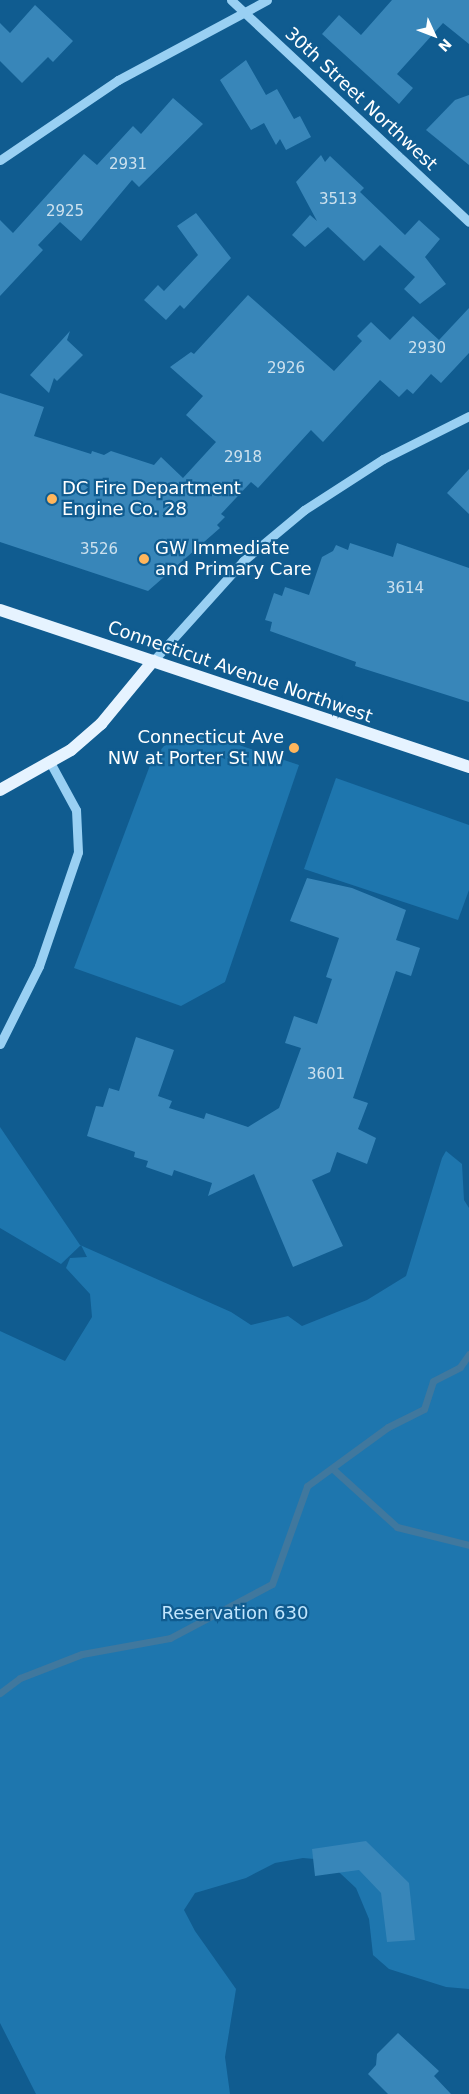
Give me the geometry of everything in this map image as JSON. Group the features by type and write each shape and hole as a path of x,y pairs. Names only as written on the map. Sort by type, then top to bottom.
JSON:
{"main road":[{"name":"Connecticut Avenue Northwest","path":"0,610 469,767"},
{"path":"0,790 51,764 101,724 153,661"}],"street":[{"name":"30th Street Northwest","path":"231,0 469,222"},
{"path":"0,160 118,80 243,11 267,0"},
{"path":"153,661 229,575 304,510 383,459 469,416"},
{"path":"0,1044 34,981 78,852 76,810 51,764"}],"green space":[{"path":"206,734 299,765 225,982 181,1006 74,968 152,760 164,746 186,736"},
{"path":"336,778 469,825 469,890 458,920 304,869"},
{"path":"0,1127 81,1245 61,1264 0,1228"},
{"name":"Reservation 630","path":"446,1151 462,1164 464,1200 469,1208 469,1989 446,1987 389,1969 373,1955 369,1919 356,1888 326,1860 303,1858 275,1863 246,1878 195,1893 184,1910 195,1931 236,1989 225,2057 230,2094 36,2094 0,2023 0,1331 65,1361 92,1317 90,1294 66,1268 70,1258 87,1257 81,1246 231,1312 251,1325 288,1316 302,1326 367,1300 406,1276 442,1158"}],"building":[{"path":"392,0 469,0 469,44 443,23 397,74 413,88 399,104 322,34 339,15 361,35"},
{"path":"35,5 73,41 53,62 48,57 22,83 0,61 0,23 10,33"},
{"path":"246,60 266,95 277,89 294,119 300,116 311,137 286,150 280,139 276,145 264,123 251,130 220,80"},
{"path":"469,95 469,165 426,130 455,100"},
{"path":"173,98 203,124 139,187 132,180 81,241 60,222 38,245 43,250 0,296 0,220 13,233 84,154 97,165 133,126 141,134"},
{"path":"321,155 325,162 330,156 364,188 360,192 405,235 419,220 440,239 425,257 446,284 420,304 404,289 415,277 380,245 364,261 328,227 305,247 292,235 310,215 317,221 296,182"},
{"path":"196,213 231,258 184,309 180,305 166,320 144,300 158,285 164,291 198,255 177,226"},
{"path":"248,295 334,371 362,341 357,336 371,322 390,340 413,316 439,340 469,308 469,353 441,383 431,374 413,394 407,389 399,397 380,380 323,442 311,430 258,488 251,482 221,514 225,517 217,525 220,528 148,591 0,542 0,393 44,407 34,436 91,454 92,451 104,455 111,451 154,465 161,457 183,478 216,442 186,415 203,396 170,367 191,352 194,354"},
{"path":"70,331 67,340 83,355 57,381 54,378 49,393 30,375"},
{"path":"469,469 469,514 447,493"},
{"path":"350,543 393,557 397,543 469,568 469,702 355,666 356,662 270,631 272,622 265,620 274,593 282,596 285,587 309,595 322,557 333,551 336,545 348,550"},
{"path":"307,878 352,888 406,910 396,940 420,948 411,976 396,971 353,1098 368,1103 358,1129 376,1138 367,1164 337,1152 330,1172 312,1180 343,1246 293,1267 254,1174 208,1196 212,1183 174,1170 172,1176 146,1167 148,1161 134,1157 135,1152 87,1136 96,1106 103,1107 109,1088 119,1091 136,1037 174,1050 158,1096 172,1101 169,1108 204,1119 206,1113 248,1127 279,1108 301,1048 285,1043 294,1016 317,1024 332,979 326,977 339,938 290,921"},
{"path":"366,1841 409,1883 415,1940 387,1942 381,1893 359,1870 315,1876 312,1849"},
{"path":"398,2033 439,2071 434,2076 451,2094 388,2094 368,2074 376,2065 377,2054"}],"waterway":[{"path":"0,1693 20,1678 82,1654 170,1638 272,1584 307,1486 388,1427 424,1409 433,1381 460,1367 469,1354"},
{"path":"334,1470 397,1527 469,1545"}],"place":[{"name":"DC Fire Department Engine Co. 28","path":"52,499"},
{"name":"GW Immediate and Primary Care","path":"144,559"},
{"name":"Connecticut Ave NW at Porter St NW","path":"294,748"}]}
